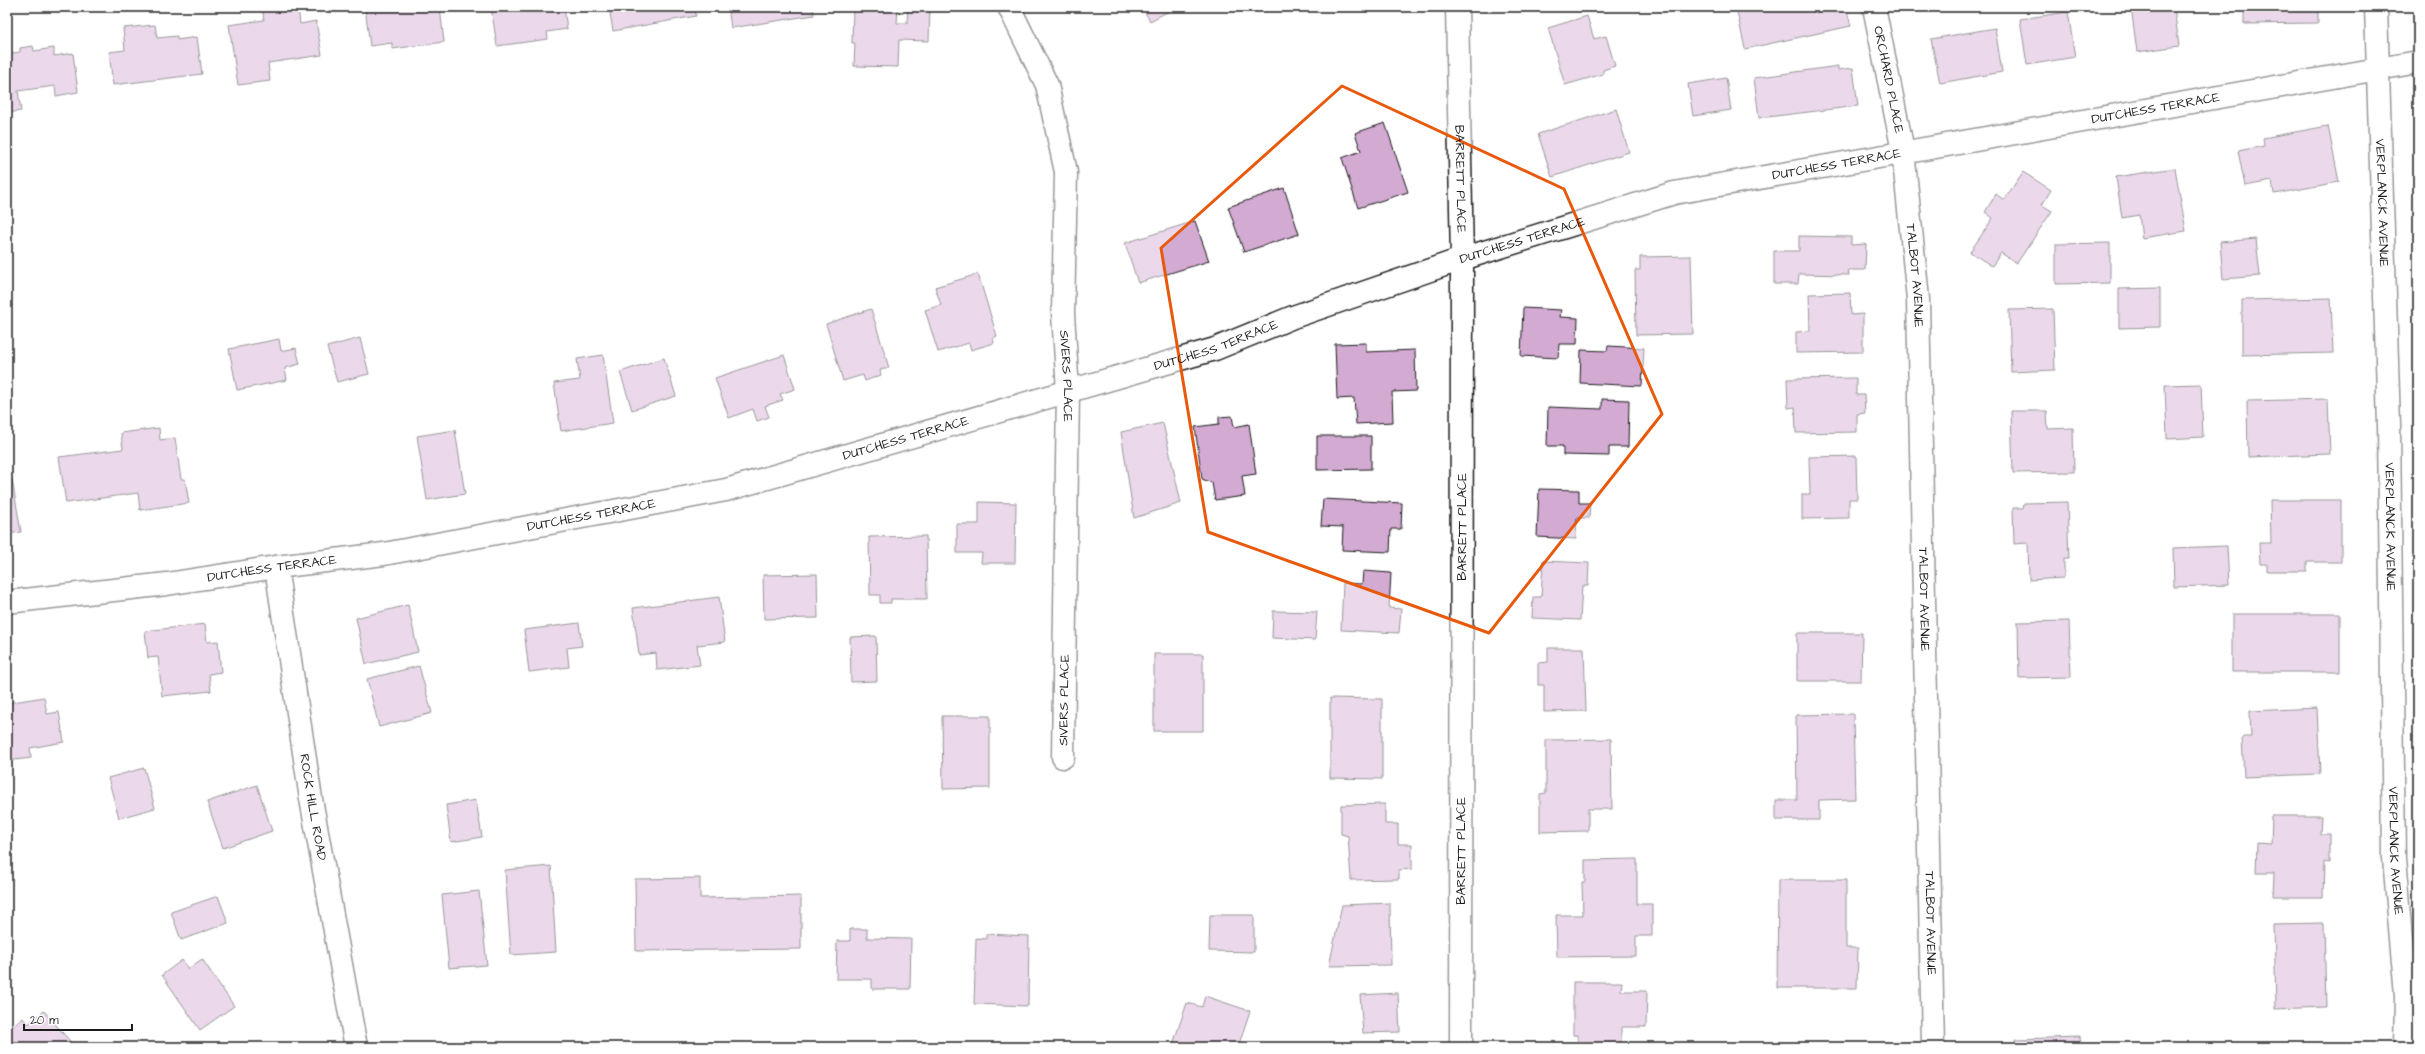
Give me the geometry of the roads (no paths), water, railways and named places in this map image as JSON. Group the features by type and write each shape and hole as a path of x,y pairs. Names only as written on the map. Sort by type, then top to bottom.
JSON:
{"street":[{"name":"SIVERS PLACE","path":"1009,7 1046,85 1066,172 1063,314 1068,391 1063,757"},
{"name":"BARRETT PLACE","path":"1457,7 1462,260 1461,1047"},
{"name":"ORCHARD PLACE","path":"1874,7 1903,152"},
{"name":"VERPLANCK AVENUE","path":"2376,7 2389,426 2394,858 2406,997 2405,1047"},
{"name":"DUTCHESS TERRACE","path":"7,602 167,584 276,566 384,554 726,490 1215,349 1293,317 1462,260 1674,193 2418,62"},
{"name":"TALBOT AVENUE","path":"1903,152 1918,299 1933,1047"},
{"name":"ROCK HILL ROAD","path":"276,566 311,799 356,1047"}]}
